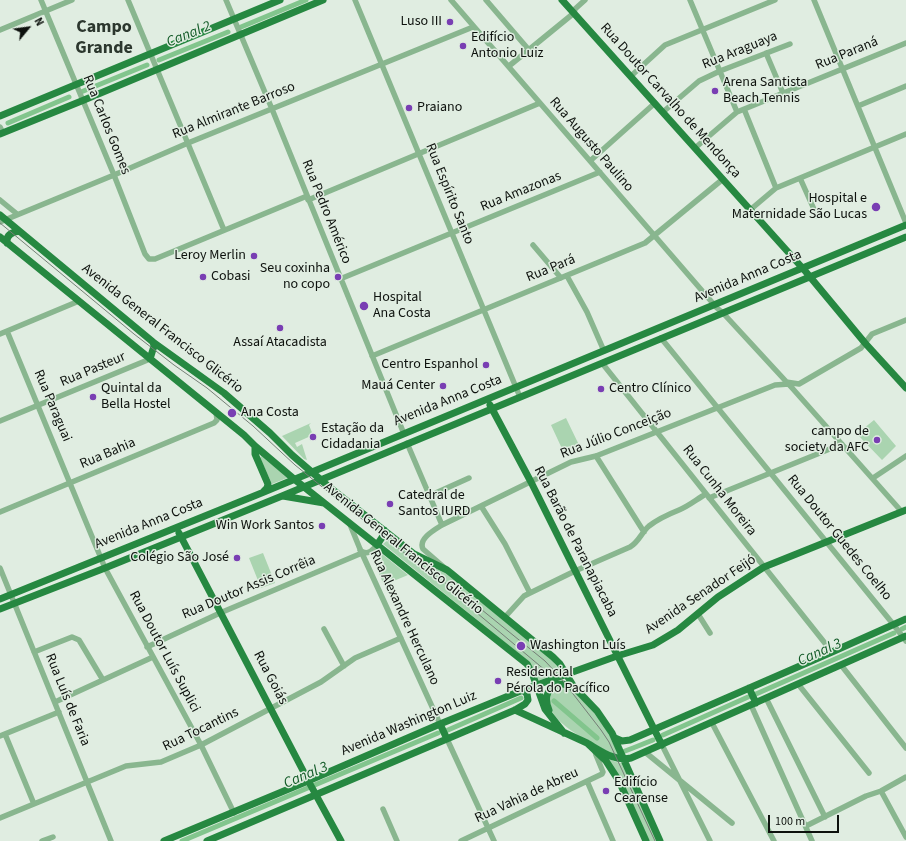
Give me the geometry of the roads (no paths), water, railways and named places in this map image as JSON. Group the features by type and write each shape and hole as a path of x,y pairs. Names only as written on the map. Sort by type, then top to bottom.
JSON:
{"main road":[{"path":"0,116 280,0"},
{"path":"1,131 84,100 323,0"},
{"name":"Rua Doutor Carvalho de Mendonça","path":"562,0 806,272 865,343 906,388"},
{"name":"Avenida General Francisco Glicério","path":"2,219 19,231 153,342 224,393 270,433 320,480 418,557 447,570 551,655 574,687 597,711 615,738 660,841"},
{"name":"Avenida Anna Costa","path":"0,599 181,537 282,496 723,313 906,224"},
{"path":"7,243 9,234 19,231"},
{"name":"Avenida General Francisco Glicério","path":"0,237 244,435 294,479 326,503 530,668"},
{"name":"Avenida Anna Costa","path":"0,608 104,563 176,527 264,492 714,305 906,237"},
{"path":"150,359 154,346 153,342"},
{"name":"Rua Barão de Paranapiacaba","path":"487,399 662,745"},
{"path":"387,452 404,442 404,434"},
{"path":"255,446 255,454 268,484 268,488 264,492"},
{"path":"334,474 332,482 337,493"},
{"path":"282,496 326,503"},
{"name":"Avenida Senador Feijó","path":"577,671 660,642 678,630 718,597 764,567 904,511"},
{"name":"Rua Goiás","path":"176,527 312,788 342,841"},
{"path":"377,545 383,536 384,530"},
{"path":"615,738 622,741 628,741 906,619"},
{"path":"515,710 587,743 615,758 631,758 905,638"},
{"path":"530,668 539,686 545,709 564,733"},
{"path":"515,710 525,704 528,700 527,694 524,690 529,678 530,668"},
{"name":"Avenida Washington Luiz","path":"207,841 441,725 524,690 539,686 577,671"},
{"path":"557,725 547,705 546,698 548,692 554,686 562,684 568,684 574,687"},
{"path":"749,688 753,704"},
{"name":"Avenida Washington Luiz","path":"164,841 234,812 312,788 515,710"},
{"path":"441,725 446,737"},
{"path":"587,743 606,761 618,778 646,841"}],"street":[{"name":"Rua Carlos Gomes","path":"41,0 84,100 149,259 155,259 224,230"},
{"path":"0,30 72,0"},
{"path":"128,0 224,230 308,198 540,103"},
{"name":"Rua Pedro Américo","path":"226,0 404,434"},
{"name":"Rua Espírito Santo","path":"355,0 520,397"},
{"name":"Rua Augusto Paulino","path":"451,0 714,305 800,396 904,511"},
{"path":"486,0 529,50"},
{"path":"509,66 574,14 575,9 585,0"},
{"path":"690,0 737,112"},
{"path":"630,76 665,45 775,0"},
{"path":"814,0 906,224"},
{"name":"Rua Almirante Barroso","path":"2,219 114,175 188,143 473,27"},
{"name":"Rua Paraná","path":"695,148 737,112 906,42"},
{"name":"Rua Araguaya","path":"663,112 699,81 720,71 790,44"},
{"path":"766,53 783,93"},
{"path":"858,106 906,86"},
{"path":"590,161 655,103"},
{"path":"744,109 776,188"},
{"path":"750,210 776,188 906,134"},
{"name":"Rua Amazonas","path":"340,279 600,172"},
{"path":"800,178 817,216"},
{"name":"Rua Pará","path":"372,356 645,243 723,179"},
{"path":"0,200 17,214"},
{"path":"533,245 561,278"},
{"path":"567,276 587,312 604,351"},
{"path":"0,334 79,301"},
{"path":"800,396 799,384 861,348 872,334 906,320"},
{"name":"Rua Paraguai","path":"7,331 104,563"},
{"name":"Rua Doutor Guedes Coelho","path":"661,338 905,638"},
{"name":"Rua Pasteur","path":"0,422 150,359"},
{"name":"Rua Cunha Moreira","path":"602,363 832,652"},
{"path":"775,385 778,373"},
{"name":"Rua Júlio Conceição","path":"447,570 441,563 423,549 422,545 423,541 430,534 442,525 571,462 596,456 775,385 788,383 799,384"},
{"name":"Rua Bahia","path":"0,512 214,423 217,420 216,412"},
{"path":"407,443 442,525"},
{"path":"505,617 524,596 575,571 630,547 638,541 644,532 654,523 680,509 708,496 771,473 842,444"},
{"path":"596,456 644,532"},
{"path":"873,478 906,456"},
{"path":"429,496 469,478"},
{"path":"481,506 505,544 530,593"},
{"name":"Rua Alexandre Herculano","path":"348,521 441,725"},
{"name":"Rua Doutor Assis Corrêia","path":"147,647 220,612 361,551 367,553 372,551 377,545"},
{"name":"Rua Doutor Luís Suplici","path":"104,563 147,647 201,745 234,812"},
{"name":"Rua Luís de Faria","path":"0,568 111,841"},
{"path":"698,614 710,633"},
{"path":"324,629 344,666"},
{"path":"34,652 72,637 80,640 103,680"},
{"name":"Rua Tocantins","path":"0,818 126,766 161,762 201,745 321,682 355,658 401,638"},
{"path":"55,702 153,657"},
{"path":"841,665 906,748"},
{"path":"798,684 869,773"},
{"path":"766,698 825,817"},
{"path":"753,704 812,841"},
{"path":"34,804 2,735 59,712"},
{"path":"712,723 774,841"},
{"path":"446,737 494,841"},
{"name":"Rua Barão de Paranapiacaba","path":"662,745 710,841"},
{"name":"Rua Vahia de Abreu","path":"461,841 587,782 603,773 595,751"},
{"path":"645,752 732,823"},
{"path":"663,767 670,762"},
{"path":"806,826 866,796 881,791 906,776"},
{"path":"587,782 613,841"},
{"path":"881,791 906,837"},
{"path":"690,801 699,796"},
{"path":"383,809 397,841"},
{"path":"42,841 53,837"}],"waterway":[{"name":"Canal 2","path":"241,27 306,0"},
{"name":"Canal 2","path":"159,60 228,32"},
{"name":"Canal 2","path":"81,92 147,65"},
{"name":"Canal 2","path":"8,123 69,97"},
{"name":"Canal 3","path":"902,629 906,627"},
{"name":"Canal 3","path":"756,694 894,633"},
{"name":"Canal 3","path":"663,735 748,697"},
{"name":"Canal 3","path":"448,730 521,698"},
{"name":"Canal 3","path":"554,701 597,738"},
{"name":"Canal 3","path":"182,841 438,733"},
{"name":"Canal 3","path":"625,751 653,740"}],"tram line":[{"path":"0,223 134,334 207,388 253,426 295,465 383,536 426,570 466,597 545,661 560,677 609,742 655,841"},
{"path":"477,613 552,676"}],"place":[{"name":"Luso III","path":"450,22"},
{"name":"Edifício Antonio Luiz","path":"463,46"},
{"name":"Arena Santista Beach Tennis","path":"715,91"},
{"name":"Praiano","path":"409,108"},
{"name":"Hospital e Maternidade São Lucas","path":"876,207"},
{"name":"Leroy Merlin","path":"254,256"},
{"name":"Cobasi","path":"203,277"},
{"name":"Seu coxinha no copo","path":"338,277"},
{"name":"Hospital Ana Costa","path":"364,306"},
{"name":"Assaí Atacadista","path":"280,328"},
{"name":"Centro Espanhol","path":"486,365"},
{"name":"Mauá Center","path":"443,386"},
{"name":"Centro Clínico","path":"601,389"},
{"name":"Quintal da Bella Hostel","path":"93,397"},
{"name":"Ana Costa","path":"232,413"},
{"name":"Estação da Cidadania","path":"313,437"},
{"name":"campo de society da AFC","path":"877,440"},
{"name":"Catedral de Santos IURD","path":"390,504"},
{"name":"Win Work Santos","path":"322,526"},
{"name":"Colégio São José","path":"237,558"},
{"name":"Washington Luís","path":"521,646"},
{"name":"Residencial Pérola do Pacífico","path":"498,681"},
{"name":"Edifício Cearense","path":"606,791"}],"district":[{"name":"Campo Grande","path":"104,38"}]}
